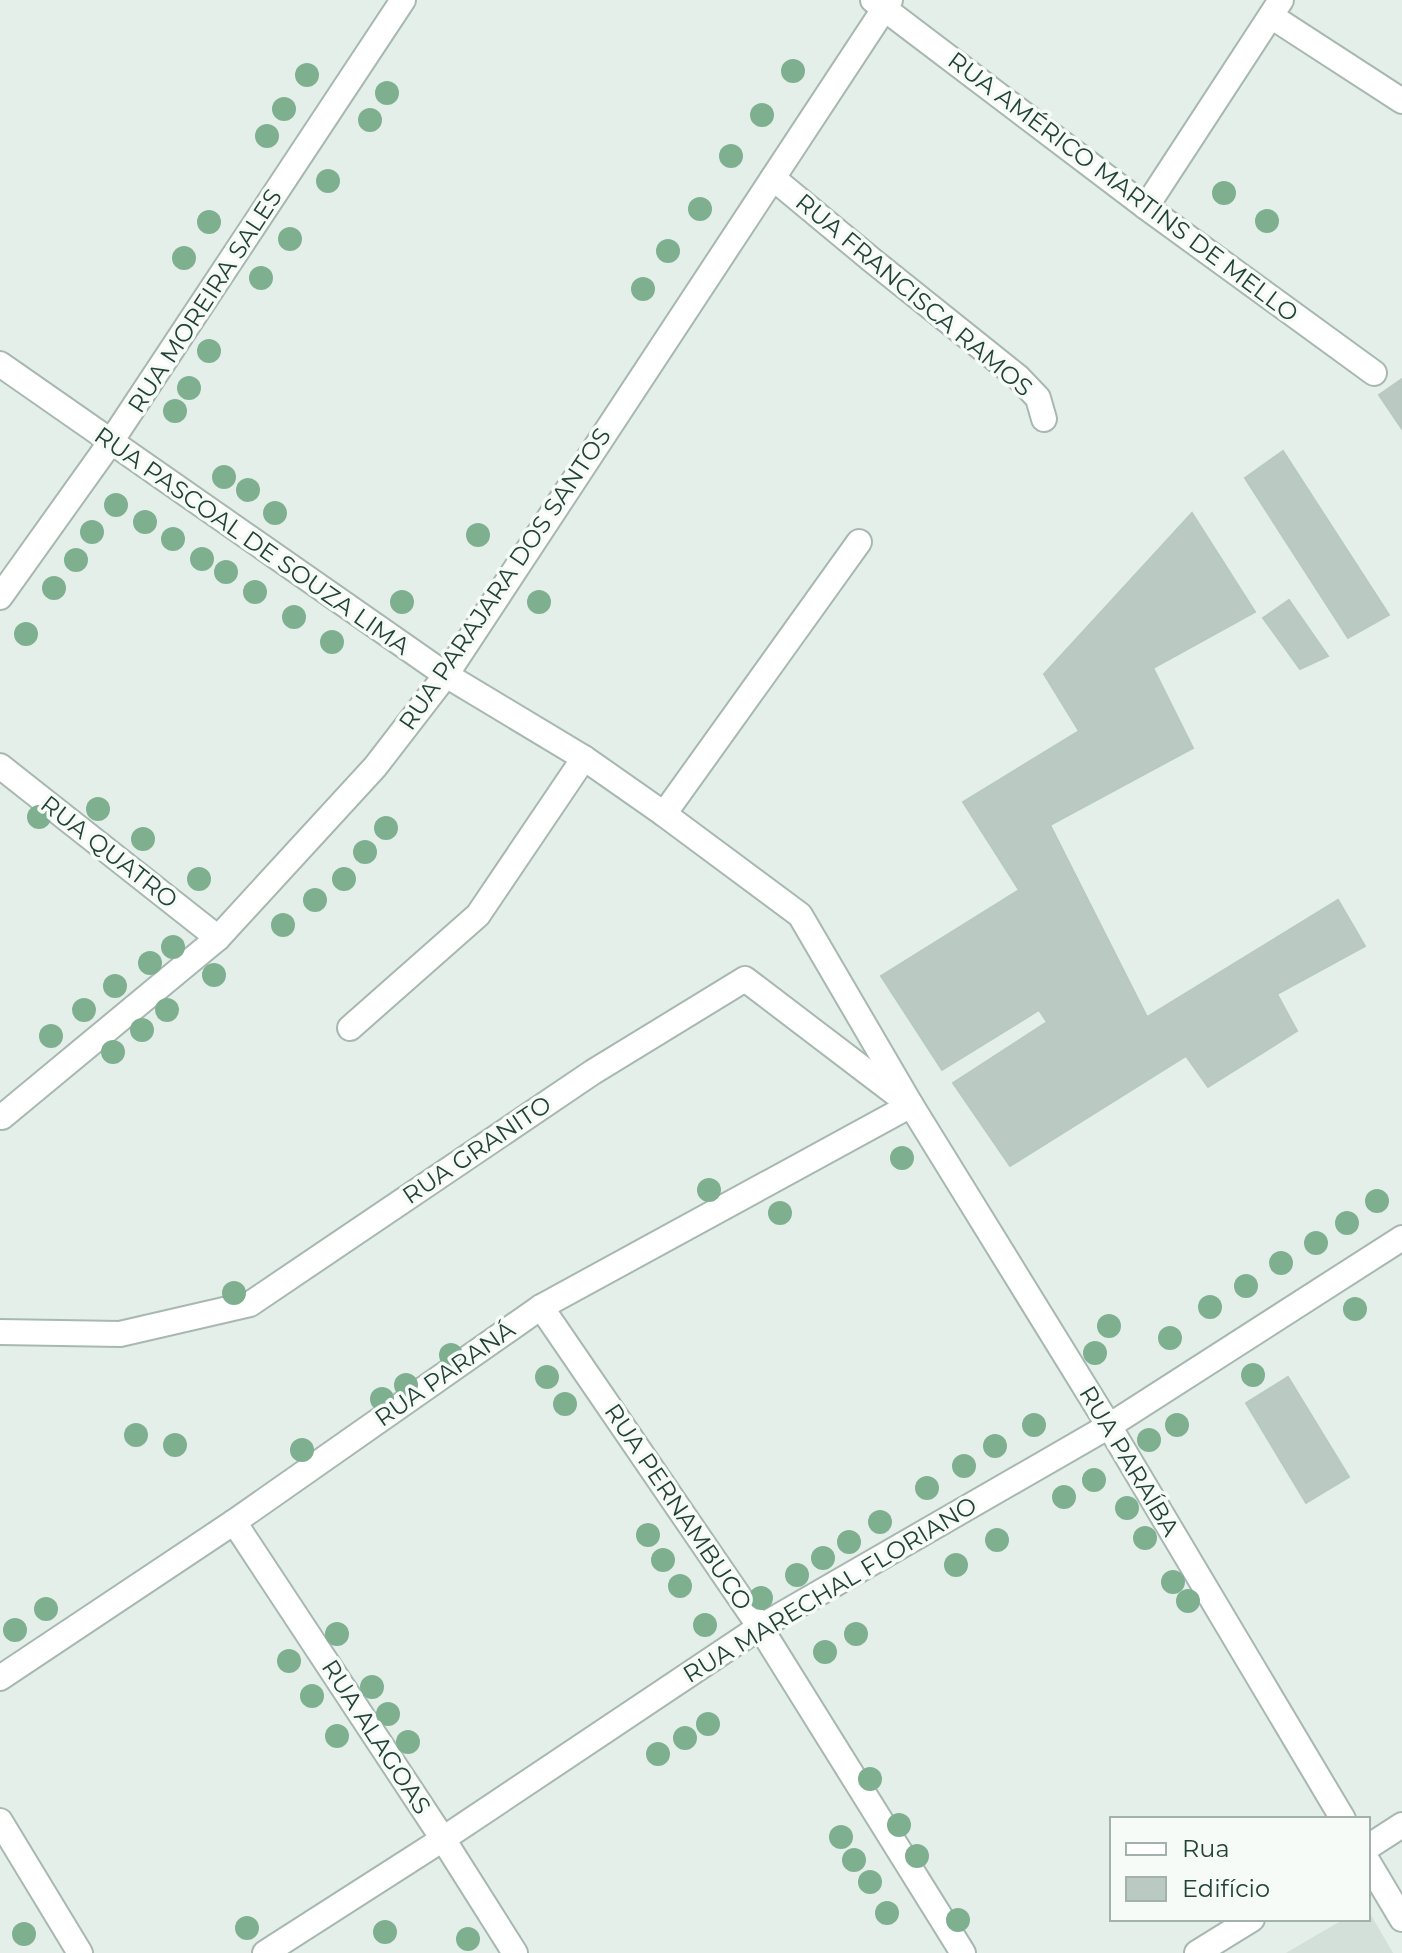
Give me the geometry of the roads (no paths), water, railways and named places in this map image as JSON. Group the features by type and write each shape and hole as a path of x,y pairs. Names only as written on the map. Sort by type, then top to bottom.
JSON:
{"street":[{"name":"RUA MOREIRA SALES","path":"0,597 110,443 403,0"},
{"name":"RUA PARAJARA DOS SANTOS","path":"1,1116 218,938 375,767 446,675 773,178 883,3"},
{"name":"RUA AMÉRICO MARTINS DE MELLO","path":"883,3 1146,207 1374,373"},
{"path":"1146,207 1276,8 1402,101"},
{"name":"RUA FRANCISCA RAMOS","path":"773,178 1018,377 1038,398 1044,419"},
{"name":"RUA PASCOAL DE SOUZA LIMA","path":"0,364 446,675 584,758 800,915 911,1105"},
{"path":"664,814 859,542"},
{"path":"350,1028 478,915 584,758"},
{"name":"RUA QUATRO","path":"0,766 218,938"},
{"name":"RUA GRANITO","path":"0,1332 120,1334 250,1304 593,1072 745,979 911,1105"},
{"name":"RUA PARANÁ","path":"0,1678 234,1522 541,1307 911,1105"},
{"name":"RUA PARAÍBA","path":"911,1105 1109,1426 1342,1817"},
{"name":"RUA MARECHAL FLORIANO","path":"265,1953 443,1839 760,1627 1109,1426 1402,1238"},
{"name":"RUA PERNAMBUCO","path":"541,1307 760,1627 963,1953"},
{"name":"RUA ALAGOAS","path":"234,1522 515,1953"},
{"path":"0,1821 80,1953"},
{"path":"1370,1846 1402,1825"},
{"path":"1370,1865 1402,1919"},
{"path":"1197,1953 1249,1921"}]}
